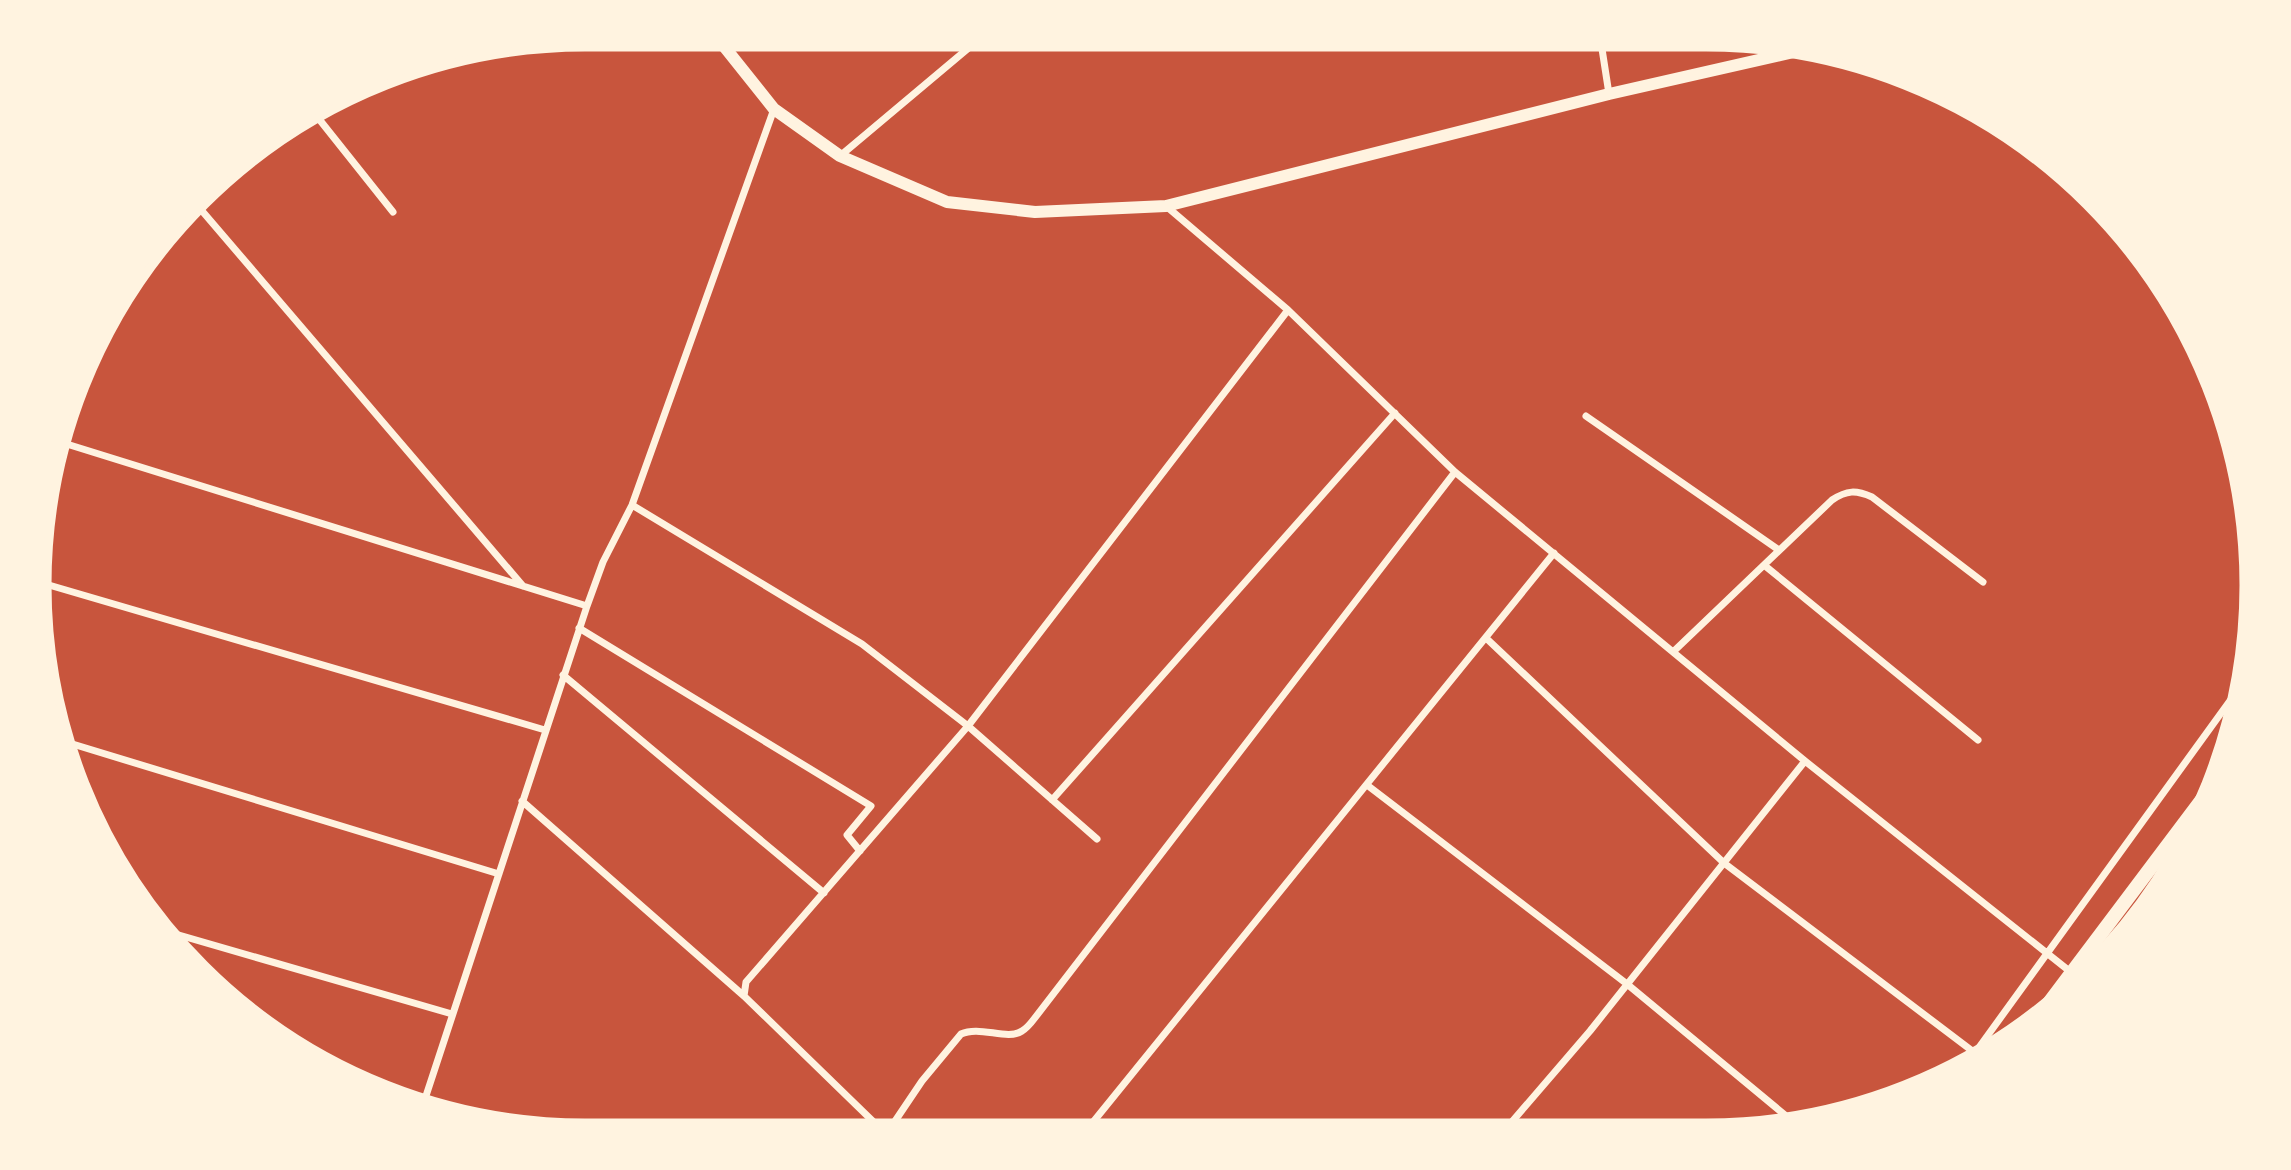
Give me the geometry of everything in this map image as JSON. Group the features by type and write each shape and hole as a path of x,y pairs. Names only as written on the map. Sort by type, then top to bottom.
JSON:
{"main road":[{"path":"2079,971 2192,815"}],"street":[{"path":"725,47 774,109 840,156 947,202 1035,212 1166,206 1609,94 1786,54"},
{"path":"840,156 970,47"},
{"path":"1602,47 1609,94"},
{"path":"425,1098 586,606 603,562 632,505 774,109"},
{"path":"318,118 393,212"},
{"path":"1166,206 1288,310 1455,472 1805,761 2075,975"},
{"path":"201,209 524,587"},
{"path":"744,996 746,982 968,726 1288,310"},
{"path":"1052,800 1395,413"},
{"path":"1586,416 1779,550"},
{"path":"67,444 586,606"},
{"path":"893,1123 922,1081 961,1034 977,1031 1013,1034 1021,1032 1034,1019 1455,472"},
{"path":"1673,652 1841,494 1857,491 1872,498 1983,582"},
{"path":"632,505 862,644 968,726 1097,839"},
{"path":"1092,1123 1554,553"},
{"path":"1764,565 1978,740"},
{"path":"47,584 545,730"},
{"path":"579,628 871,806 847,835 860,851"},
{"path":"1486,638 1724,863 1973,1052"},
{"path":"563,675 824,893"},
{"path":"1978,1049 2231,700"},
{"path":"72,744 499,874"},
{"path":"1511,1123 1627,984 1805,761"},
{"path":"1367,785 1627,984 1786,1116"},
{"path":"522,801 744,996 876,1123"},
{"path":"176,934 452,1014"}]}
